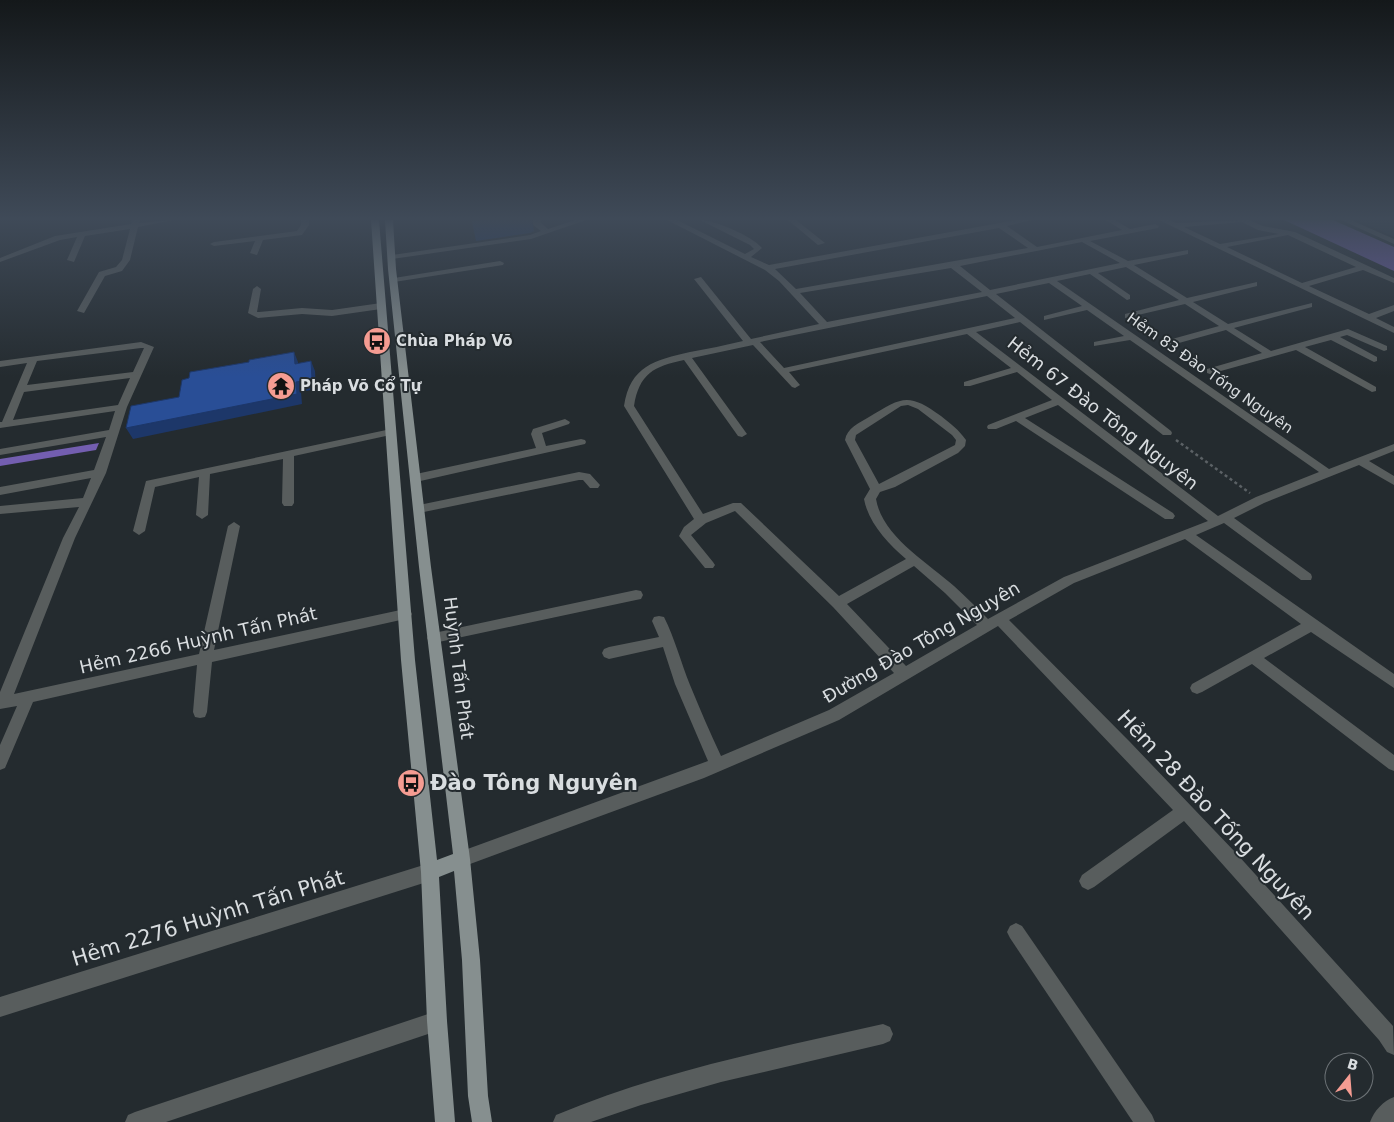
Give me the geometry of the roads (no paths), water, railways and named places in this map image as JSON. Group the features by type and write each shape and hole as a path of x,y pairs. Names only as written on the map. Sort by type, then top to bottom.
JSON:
{"main road":[{"path":"379,272 405,614 430,872 437,1021 445,1122"},
{"name":"Huỳnh Tấn Phát","path":"393,272 434,638 462,859 482,1122"},
{"path":"385,358 402,355"},
{"path":"430,872 462,859"}],"street":[{"path":"82,311 102,274 108,272"},
{"path":"394,280 442,272"},
{"path":"774,272 825,325"},
{"path":"794,292 910,272"},
{"path":"963,272 1167,433"},
{"path":"701,521 629,406 631,388 643,373 660,362 825,325 1090,272"},
{"path":"1093,272 1127,297"},
{"path":"1140,272 1271,355"},
{"path":"1273,272 1394,330"},
{"path":"1300,286 1345,272"},
{"path":"1375,272 1394,281"},
{"path":"698,280 753,342 795,385"},
{"name":"Hẻm 83 Đào Tống Nguyên","path":"1050,280 1328,473"},
{"path":"1128,316 1254,284"},
{"path":"257,289 252,312 258,315 302,311 332,313 381,306"},
{"path":"1168,343 1309,305"},
{"path":"1047,318 1089,307"},
{"path":"1367,318 1394,308"},
{"path":"782,371 968,330 1023,320"},
{"name":"Hẻm 67 Đào Tông Nguyên","path":"968,330 1221,520 1306,577"},
{"path":"1210,371 1351,333 1384,348"},
{"path":"1097,344 1131,337"},
{"path":"1333,337 1374,359"},
{"path":"0,364 146,345 149,347 122,407 100,473 69,538 2,703"},
{"path":"1298,347 1372,389"},
{"path":"686,356 742,434"},
{"path":"3,424 33,359"},
{"path":"968,384 1018,369"},
{"path":"20,389 137,374"},
{"path":"992,427 1059,400"},
{"path":"916,403 956,433 961,440 960,446 954,451 891,484 876,489 850,440 850,435 898,404 916,403"},
{"path":"3,424 122,407"},
{"path":"1017,417 1169,516"},
{"path":"542,450 537,432 565,422"},
{"path":"138,531 152,483 391,432"},
{"path":"0,452 113,433"},
{"path":"416,478 581,442"},
{"name":"Đường Đào Tông Nguyên","path":"462,859 716,765 834,715 1069,580 1221,520 1260,500 1394,448"},
{"path":"288,503 289,455"},
{"path":"1359,460 1394,481"},
{"path":"202,515 205,472"},
{"path":"0,491 100,473"},
{"path":"419,509 579,476 586,477 594,485"},
{"name":"Hẻm 28 Đào Tống Nguyên","path":"876,489 870,499 872,511 897,544 950,590 994,623 1185,811 1391,1037"},
{"path":"0,510 87,502"},
{"path":"709,565 685,536 691,528 701,521 737,506 838,603 904,674"},
{"path":"200,712 205,658 234,526"},
{"path":"1186,534 1394,682"},
{"path":"838,603 916,560"},
{"path":"434,638 636,595"},
{"name":"Hẻm 2266 Huỳnh Tấn Phát","path":"2,703 405,614"},
{"path":"659,621 668,640 682,684 716,765"},
{"path":"1197,688 1312,625"},
{"path":"609,653 668,640"},
{"path":"1252,657 1394,764"},
{"path":"0,762 27,698"},
{"path":"1088,881 1185,811"},
{"name":"Hẻm 2276 Huỳnh Tấn Phát","path":"0,1007 430,872"},
{"path":"1016,932 1144,1122"},
{"path":"135,1122 437,1021"},
{"path":"563,1122 610,1104 746,1066 883,1034"},
{"path":"1380,1122 1394,1107"}],"place":[{"name":"Chùa Pháp Võ","path":"377,341"},
{"name":"Pháp Võ Cổ Tự","path":"281,386"},
{"name":"Đào Tông Nguyên","path":"411,783"}]}
